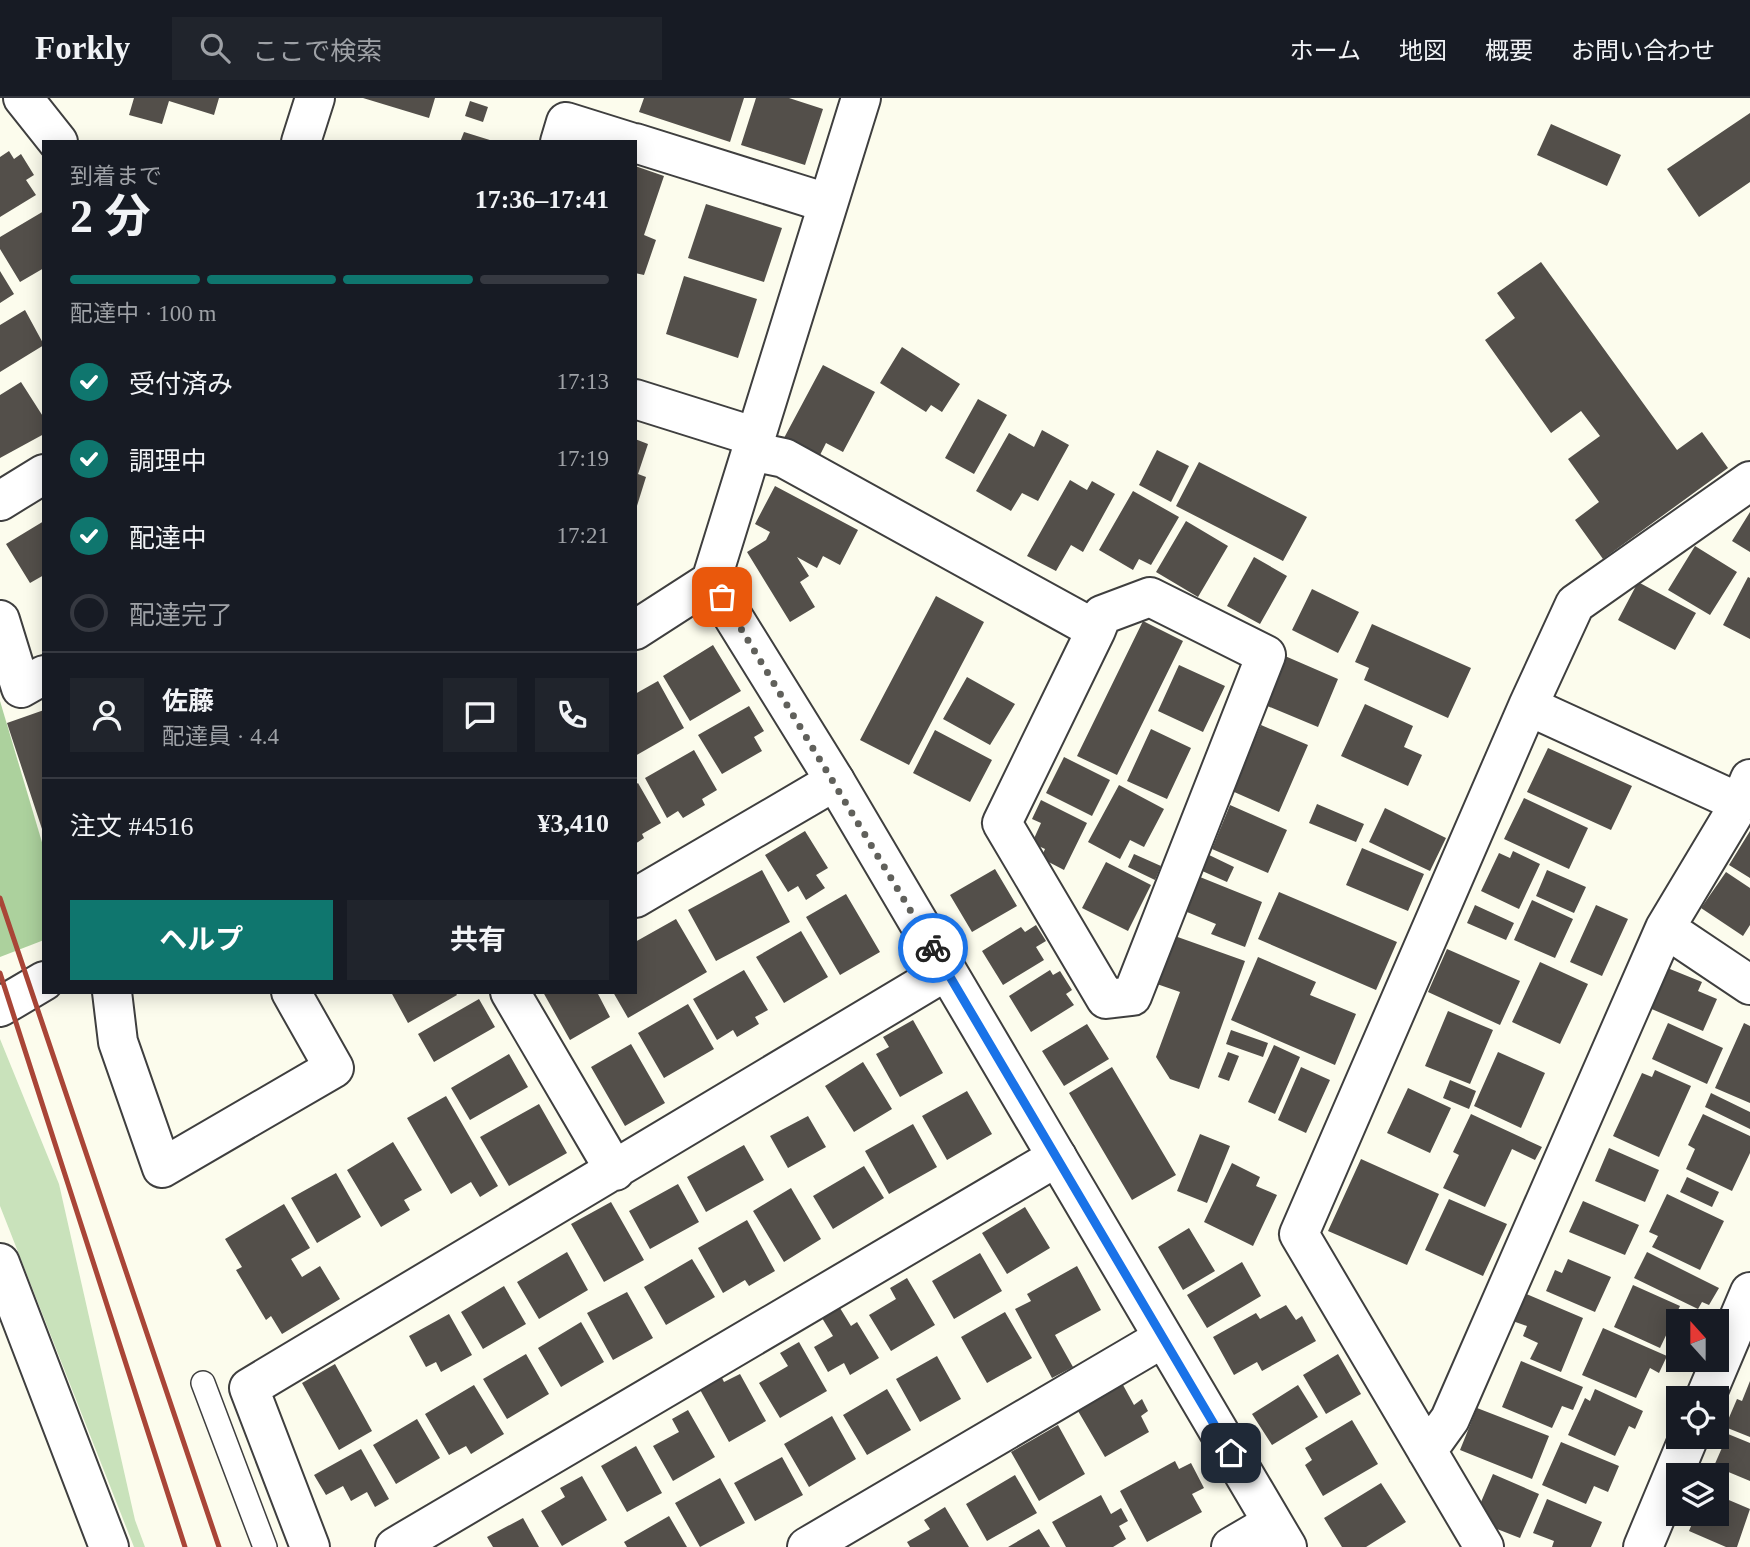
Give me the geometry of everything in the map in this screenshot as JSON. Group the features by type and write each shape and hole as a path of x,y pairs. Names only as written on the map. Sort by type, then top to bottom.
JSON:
{"street":[{"path":"23,98 56,140"},
{"path":"302,140 315,98"},
{"path":"637,629 711,581 861,98"},
{"path":"561,140 566,122 624,140"},
{"path":"637,145 827,203"},
{"path":"637,399 784,458 1096,630"},
{"path":"0,501 42,475"},
{"path":"1471,1542 1427,1451 1299,1234 1528,706 1576,604 1750,481"},
{"path":"711,581 835,781 1280,1535 1231,1547"},
{"path":"1150,597 1266,655 1132,996 1106,999 1002,823 1096,630 1102,615 1150,597"},
{"path":"0,620 21,688 42,676"},
{"path":"1427,1451 1450,1419 1665,928 1745,791 1528,706"},
{"path":"637,897 835,781"},
{"path":"1665,928 1750,985"},
{"path":"310,1547 249,1388 946,971"},
{"path":"0,1007 42,982"},
{"path":"112,994 118,1042 162,1168 334,1068 292,994"},
{"path":"511,994 615,1171"},
{"path":"395,1547 1057,1157"},
{"path":"0,1263 109,1547"},
{"path":"1710,1386 1750,1292"},
{"path":"807,1547 1163,1338"},
{"path":"1643,1547 1684,1449"}],"lane":[{"path":"203,1383 265,1547"}],"green space":[{"path":"0,701 42,842 42,941 0,957"},
{"path":"0,1039 59,1184 135,1520 145,1547 134,1547 0,1206"}],"building":[{"path":"134,98 219,98 214,115 169,101 162,124 129,115"},
{"path":"363,98 435,98 429,118"},
{"path":"644,98 744,98 730,142 639,112"},
{"path":"756,98 789,98 823,109 805,165 741,145"},
{"path":"470,101 488,107 483,122 465,116"},
{"path":"1750,113 1750,182 1699,217 1667,169"},
{"path":"1551,124 1621,155 1607,186 1537,155"},
{"path":"464,132 490,140 461,140"},
{"path":"9,151 14,159 21,154 34,175 26,180 36,195 0,217 0,157"},
{"path":"637,167 664,176 644,235 656,240 644,275 637,273"},
{"path":"706,204 782,228 764,282 688,258"},
{"path":"42,212 42,269 20,282 0,249 0,237"},
{"path":"1541,262 1677,450 1702,432 1728,468 1603,559 1575,520 1599,502 1568,459 1600,436 1581,411 1551,433 1485,340 1515,318 1497,293"},
{"path":"0,271 14,294 0,303"},
{"path":"684,276 757,299 738,358 666,334"},
{"path":"25,310 42,346 0,372 0,325"},
{"path":"902,347 960,384 942,412 931,405 926,412 880,383"},
{"path":"823,365 875,392 843,452 826,443 819,457 784,438"},
{"path":"21,382 42,415 42,435 0,458 0,395"},
{"path":"978,399 1007,415 974,474 945,458"},
{"path":"1042,430 1069,445 1038,501 1022,493 1011,511 976,491 1009,433 1034,447"},
{"path":"637,440 648,444 638,474 646,477 637,506"},
{"path":"1157,450 1189,466 1171,502 1139,485"},
{"path":"1199,462 1307,517 1283,561 1176,506"},
{"path":"1070,480 1087,490 1092,481 1115,494 1083,552 1071,545 1056,571 1027,556"},
{"path":"775,486 858,530 840,565 823,556 817,568 797,557 809,576 800,582 815,607 790,622 747,552 766,540 770,532 755,524"},
{"path":"1133,491 1179,517 1151,565 1139,559 1133,570 1099,550"},
{"path":"1750,512 1750,552 1732,541"},
{"path":"1186,521 1228,546 1198,597 1156,572"},
{"path":"42,522 42,576 30,583 6,544"},
{"path":"1695,546 1737,572 1710,615 1668,590"},
{"path":"1254,557 1287,576 1260,624 1227,606"},
{"path":"1748,577 1750,578 1750,639 1723,625"},
{"path":"1638,582 1696,613 1675,650 1618,620"},
{"path":"1312,589 1359,612 1338,653 1292,630"},
{"path":"936,596 984,622 909,765 860,740"},
{"path":"1143,621 1183,641 1117,775 1077,756"},
{"path":"1372,624 1471,668 1448,718 1364,680 1369,668 1355,662"},
{"path":"713,645 741,691 690,721 663,676"},
{"path":"1285,656 1338,679 1318,727 1265,705"},
{"path":"1179,665 1225,686 1203,732 1158,711"},
{"path":"967,677 1015,704 990,745 943,719"},
{"path":"658,681 684,728 637,755 637,693"},
{"path":"1365,704 1413,726 1404,747 1422,755 1408,786 1341,756"},
{"path":"749,706 764,731 754,737 762,751 722,774 698,735"},
{"path":"42,711 42,829 7,723"},
{"path":"1261,725 1308,745 1279,812 1232,791"},
{"path":"1151,729 1191,748 1167,799 1127,781"},
{"path":"935,730 992,760 970,802 913,773"},
{"path":"1548,748 1632,786 1611,830 1527,792"},
{"path":"694,750 717,790 702,799 705,805 683,818 678,811 667,818 645,778"},
{"path":"1064,757 1110,780 1092,816 1046,793"},
{"path":"637,784 661,823 642,834 644,838 637,843"},
{"path":"1119,785 1164,809 1144,847 1130,840 1120,859 1088,842"},
{"path":"1524,798 1588,828 1569,869 1504,839"},
{"path":"1041,800 1087,823 1064,870 1041,858 1045,849 1032,843 1041,823 1032,819"},
{"path":"1317,804 1364,824 1356,842 1309,823"},
{"path":"1230,805 1287,830 1268,873 1212,849"},
{"path":"1385,808 1446,838 1430,871 1369,842"},
{"path":"805,831 828,868 816,875 825,888 806,900 798,886 788,892 765,855"},
{"path":"1750,831 1750,878 1729,865"},
{"path":"1362,848 1424,874 1408,911 1346,885"},
{"path":"1513,851 1540,864 1519,909 1481,891 1499,853 1510,858"},
{"path":"1134,854 1161,866 1155,880 1128,867"},
{"path":"1207,854 1234,867 1227,882 1200,870"},
{"path":"1106,862 1151,885 1128,931 1082,908"},
{"path":"995,869 1017,906 972,932 950,895"},
{"path":"762,870 790,922 716,961 688,910"},
{"path":"1547,870 1586,887 1574,913 1536,896"},
{"path":"1726,872 1750,888 1750,925 1743,936 1701,908"},
{"path":"1195,875 1262,902 1245,947 1211,934 1216,924 1187,912 1193,896 1188,894"},
{"path":"1279,892 1397,942 1376,990 1258,939"},
{"path":"846,894 880,952 840,975 806,917"},
{"path":"1532,900 1573,919 1555,958 1514,940"},
{"path":"1475,905 1514,923 1506,940 1467,923"},
{"path":"1596,905 1628,919 1602,976 1570,962"},
{"path":"676,919 707,972 628,1018 614,994 637,994 637,941"},
{"path":"1036,925 1046,941 1036,947 1044,960 1003,985 982,951 1021,927 1025,932"},
{"path":"801,931 828,977 784,1003 756,957"},
{"path":"1172,935 1245,961 1199,1089 1170,1079 1156,1057 1180,992 1154,983"},
{"path":"1447,949 1520,981 1500,1025 1428,992"},
{"path":"1258,957 1316,982 1310,995 1356,1014 1335,1065 1231,1020"},
{"path":"1540,962 1588,984 1560,1044 1512,1022"},
{"path":"1665,967 1702,982 1698,991 1717,999 1703,1031 1647,1007"},
{"path":"744,970 768,1010 755,1017 759,1024 737,1037 733,1030 717,1040 693,999"},
{"path":"1050,970 1053,975 1060,971 1072,990 1066,994 1074,1005 1031,1032 1009,996"},
{"path":"392,994 457,995 408,1023"},
{"path":"544,994 598,994 610,1017 570,1040"},
{"path":"479,999 495,1027 434,1062 418,1034"},
{"path":"688,1004 714,1049 664,1078 638,1033"},
{"path":"1448,1011 1493,1030 1470,1084 1425,1066"},
{"path":"913,1020 943,1073 900,1097 876,1054 889,1047 883,1037"},
{"path":"1668,1023 1723,1048 1707,1084 1652,1059"},
{"path":"1744,1023 1750,1026 1750,1103 1715,1088"},
{"path":"1087,1024 1109,1059 1064,1086 1042,1051"},
{"path":"1231,1030 1268,1043 1263,1057 1226,1044"},
{"path":"631,1044 665,1103 625,1126 591,1067"},
{"path":"1274,1045 1300,1057 1275,1114 1248,1102"},
{"path":"1228,1052 1239,1056 1229,1081 1218,1077"},
{"path":"1498,1052 1545,1073 1521,1128 1474,1106"},
{"path":"509,1054 528,1087 470,1120 451,1088"},
{"path":"863,1062 892,1109 854,1132 825,1086"},
{"path":"1112,1067 1176,1175 1132,1200 1069,1093"},
{"path":"1301,1067 1330,1080 1306,1133 1278,1120"},
{"path":"1655,1070 1691,1086 1659,1157 1613,1136 1642,1073 1652,1077"},
{"path":"1450,1080 1476,1091 1469,1109 1443,1098"},
{"path":"1408,1088 1451,1108 1430,1153 1387,1133"},
{"path":"967,1091 992,1134 947,1160 922,1116"},
{"path":"1711,1093 1750,1112 1750,1129 1705,1107"},
{"path":"446,1096 498,1186 480,1197 471,1182 451,1194 407,1118"},
{"path":"539,1104 567,1153 509,1186 480,1137"},
{"path":"1471,1114 1542,1147 1535,1160 1512,1149 1485,1207 1443,1188 1459,1155 1453,1152"},
{"path":"1703,1114 1750,1136 1750,1153 1732,1191 1686,1169 1695,1149 1688,1145"},
{"path":"808,1116 826,1147 788,1168 770,1136"},
{"path":"913,1124 937,1167 889,1194 865,1151"},
{"path":"1200,1134 1230,1146 1207,1203 1177,1191"},
{"path":"393,1142 422,1190 404,1200 410,1210 381,1227 347,1170"},
{"path":"744,1145 764,1180 706,1212 687,1177"},
{"path":"1609,1148 1659,1170 1645,1202 1595,1181"},
{"path":"1361,1159 1439,1194 1407,1265 1328,1231"},
{"path":"1232,1163 1260,1177 1256,1186 1277,1195 1253,1246 1204,1222"},
{"path":"864,1166 884,1198 833,1229 813,1196"},
{"path":"336,1173 361,1217 317,1243 291,1198"},
{"path":"1687,1177 1719,1192 1712,1207 1680,1192"},
{"path":"678,1184 699,1222 650,1249 629,1211"},
{"path":"791,1188 821,1239 784,1262 753,1211"},
{"path":"1667,1194 1724,1221 1700,1270 1652,1247 1658,1236 1649,1232"},
{"path":"1449,1199 1507,1224 1483,1276 1425,1250"},
{"path":"1583,1201 1639,1225 1625,1255 1569,1232"},
{"path":"611,1202 644,1260 604,1282 571,1224"},
{"path":"284,1204 310,1248 291,1259 302,1277 320,1266 340,1299 282,1334 271,1316 266,1320 236,1270 242,1267 225,1239"},
{"path":"1025,1207 1050,1248 1007,1274 982,1233"},
{"path":"747,1220 775,1271 749,1286 745,1280 723,1293 698,1248"},
{"path":"1189,1228 1215,1271 1183,1290 1158,1247"},
{"path":"567,1252 588,1290 539,1319 517,1282"},
{"path":"1647,1252 1719,1288 1709,1305 1702,1302 1698,1309 1634,1278"},
{"path":"980,1253 1002,1291 954,1319 932,1281"},
{"path":"692,1259 715,1297 666,1325 644,1287"},
{"path":"1568,1259 1611,1277 1595,1312 1546,1291 1555,1270 1562,1273"},
{"path":"1242,1262 1261,1296 1207,1328 1187,1295"},
{"path":"1077,1266 1101,1310 1055,1335 1073,1367 1052,1378 1015,1309 1031,1301 1027,1294"},
{"path":"907,1278 935,1325 891,1351 869,1315 896,1299 890,1288"},
{"path":"1633,1285 1680,1306 1679,1309 1666,1309 1666,1335 1660,1348 1614,1327"},
{"path":"504,1286 526,1324 483,1349 461,1312"},
{"path":"1519,1291 1583,1318 1561,1372 1530,1359 1538,1343 1523,1336 1527,1326 1507,1319"},
{"path":"627,1292 653,1338 613,1360 587,1313"},
{"path":"1286,1305 1296,1320 1302,1316 1316,1341 1262,1371 1257,1362 1234,1375 1213,1337 1256,1313 1260,1319"},
{"path":"840,1308 851,1326 857,1322 879,1358 850,1375 844,1363 828,1372 814,1347 833,1336 822,1318"},
{"path":"1005,1312 1032,1358 987,1383 961,1337"},
{"path":"449,1314 472,1355 441,1372 436,1362 426,1367 409,1336"},
{"path":"581,1322 604,1362 561,1387 538,1348"},
{"path":"1603,1328 1666,1356 1659,1373 1650,1368 1636,1398 1582,1375"},
{"path":"799,1342 827,1391 780,1418 759,1383 788,1366 780,1353"},
{"path":"526,1354 549,1394 507,1419 483,1379"},
{"path":"1338,1354 1361,1394 1326,1414 1303,1375"},
{"path":"937,1356 961,1399 920,1422 896,1379"},
{"path":"1521,1361 1583,1387 1573,1410 1562,1406 1552,1428 1502,1407"},
{"path":"335,1364 372,1431 339,1450 302,1383"},
{"path":"720,1374 724,1382 740,1374 766,1421 729,1442 698,1386"},
{"path":"1750,1381 1750,1437 1729,1429 1729,1418 1737,1399 1742,1401"},
{"path":"474,1385 504,1434 471,1454 466,1446 449,1455 425,1414"},
{"path":"1123,1385 1134,1405 1142,1399 1148,1411 1141,1416 1149,1432 1105,1457 1078,1411"},
{"path":"1298,1385 1318,1417 1272,1445 1252,1414"},
{"path":"887,1389 911,1430 867,1455 843,1415"},
{"path":"1595,1389 1643,1411 1635,1429 1629,1426 1615,1456 1568,1435 1585,1398 1590,1401"},
{"path":"1477,1408 1549,1436 1532,1479 1460,1450"},
{"path":"688,1410 715,1457 673,1481 653,1446 679,1432 672,1419"},
{"path":"832,1416 856,1459 809,1487 784,1444"},
{"path":"417,1419 440,1458 396,1484 373,1445"},
{"path":"1352,1420 1378,1464 1323,1496 1305,1465 1312,1460 1305,1448"},
{"path":"1058,1425 1085,1474 1039,1501 1011,1452"},
{"path":"1729,1434 1750,1443 1750,1481 1729,1472 1729,1463 1715,1463 1721,1449 1729,1449"},
{"path":"1561,1442 1619,1466 1608,1492 1594,1486 1586,1504 1542,1485"},
{"path":"636,1446 662,1493 627,1512 601,1466"},
{"path":"361,1449 389,1499 375,1507 367,1492 351,1501 343,1486 326,1495 314,1475"},
{"path":"782,1457 803,1495 755,1521 734,1483"},
{"path":"1175,1461 1179,1469 1191,1463 1204,1488 1192,1494 1202,1512 1147,1542 1120,1491"},
{"path":"1493,1474 1539,1494 1520,1538 1497,1529 1481,1502"},
{"path":"1015,1475 1037,1513 987,1541 966,1504"},
{"path":"582,1476 607,1520 562,1546 541,1511 565,1497 560,1488"},
{"path":"720,1478 745,1523 700,1547 675,1503"},
{"path":"1381,1483 1406,1522 1366,1547 1342,1547 1324,1518"},
{"path":"1101,1495 1111,1514 1121,1508 1128,1521 1119,1526 1126,1539 1113,1547 1066,1547 1052,1522"},
{"path":"1547,1499 1602,1522 1591,1547 1552,1547 1554,1541 1533,1533"},
{"path":"1729,1500 1750,1509 1737,1547 1726,1547 1689,1531 1691,1526 1729,1526"},
{"path":"945,1507 969,1547 910,1547 907,1542 930,1529 924,1520"},
{"path":"669,1516 687,1547 627,1547 624,1542"},
{"path":"523,1518 539,1547 493,1547 487,1537"},
{"path":"1039,1529 1050,1547 1008,1547"}],"railway":[{"path":"0,898 219,1547"},
{"path":"0,973 185,1547"}],"way so far":[{"path":"722,597 933,948"}],"route":[{"path":"933,948 1231,1453"}]}
